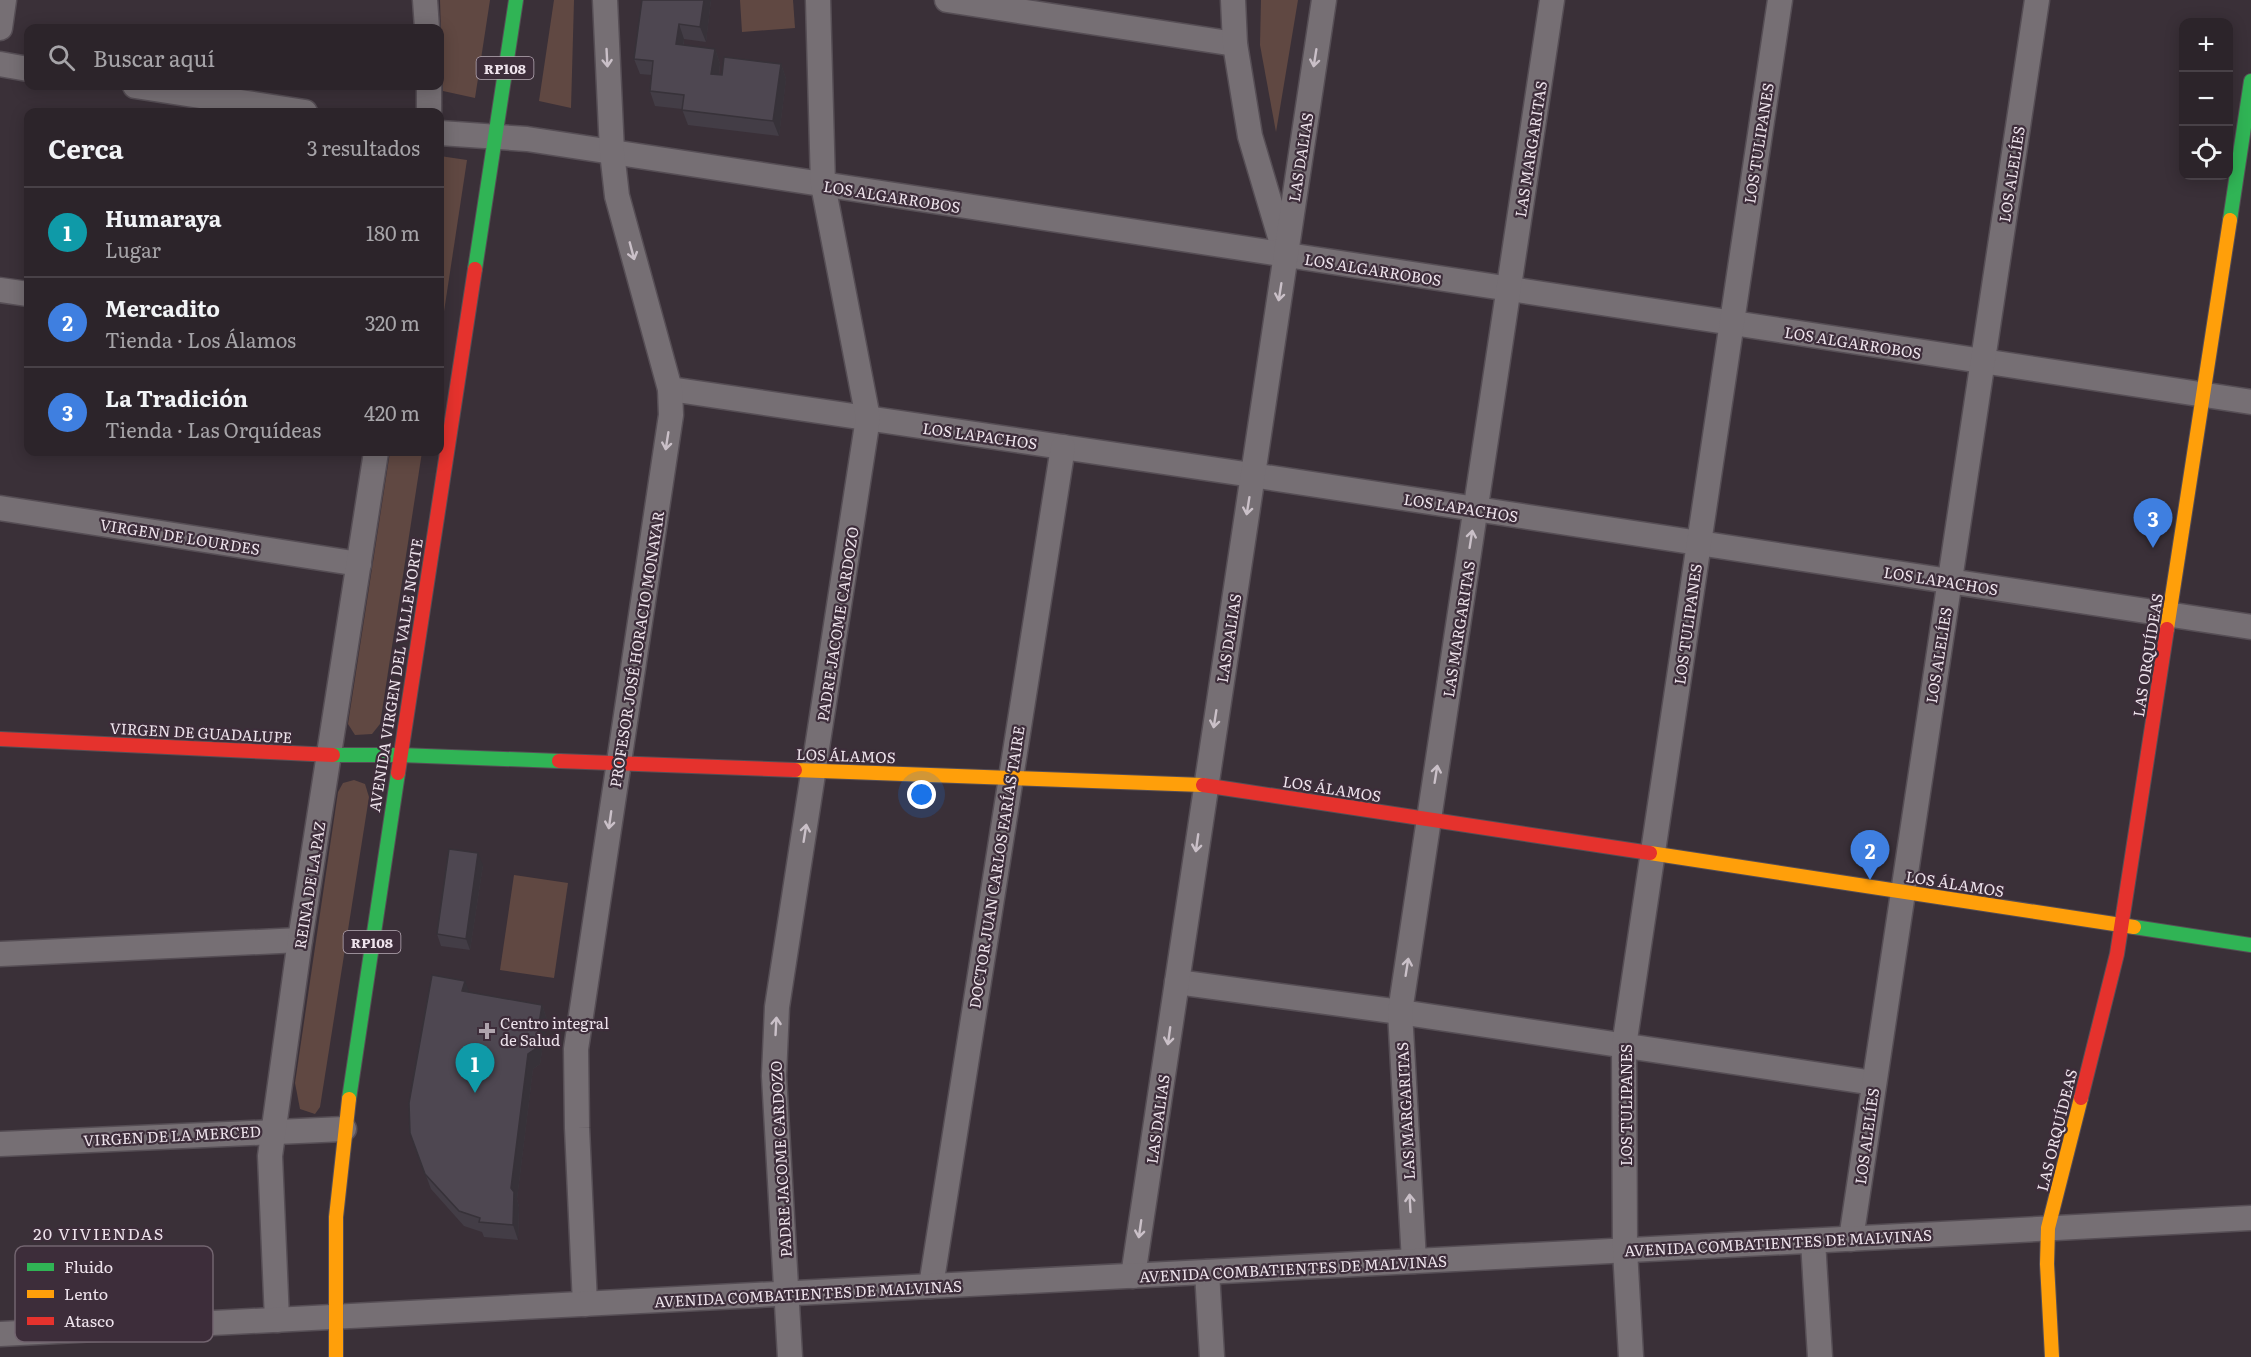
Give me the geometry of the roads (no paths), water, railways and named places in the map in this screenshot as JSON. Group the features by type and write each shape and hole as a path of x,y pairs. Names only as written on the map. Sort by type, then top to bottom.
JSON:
{"street":[{"path":"0,28 4,0"},
{"path":"425,0 427,24"},
{"name":"AVENIDA VIRGEN DEL VALLE NORTE","path":"336,1357 336,1217 344,1129 516,0"},
{"name":"PROFESOR JOSÉ HORACIO MONAYAR","path":"585,1304 576,1049 671,414 670,389 617,196 612,152 604,0"},
{"name":"PADRE JACOME CARDOZO","path":"790,1357 774,1076 777,1007 868,418 823,185 818,0"},
{"path":"947,0 1235,44"},
{"path":"1233,0 1235,44 1250,136 1285,255"},
{"name":"LAS DALIAS","path":"1134,1276 1324,0"},
{"name":"LAS MARGARITAS","path":"1414,1261 1400,1012 1552,0"},
{"name":"LOS TULIPANES","path":"1631,1357 1625,1250 1624,1046 1780,0"},
{"name":"LOS ALELÍES","path":"1851,1239 2037,0"},
{"path":"0,64 24,68"},
{"name":"LAS ORQUÍDEAS","path":"2052,1357 2047,1264 2048,1228 2117,954 2251,81"},
{"path":"161,90 279,108"},
{"path":"429,90 429,108"},
{"name":"LOS ALGARROBOS","path":"444,133 495,136 612,152 2251,402"},
{"path":"0,290 24,293"},
{"name":"LOS LAPACHOS","path":"670,389 2251,627"},
{"name":"DOCTOR JUAN CARLOS FARÍAS TAIRE","path":"931,1286 1063,447"},
{"name":"REINA DE LA PAZ","path":"277,1320 270,1156 300,940 375,456"},
{"name":"VIRGEN DE LOURDES","path":"0,508 359,564"},
{"name":"VIRGEN DE GUADALUPE","path":"0,740 329,754 400,754"},
{"name":"LOS ÁLAMOS","path":"400,754 1206,785 2251,945"},
{"path":"0,954 300,940"},
{"path":"1177,982 1400,1012 1874,1083"},
{"name":"VIRGEN DE LA MERCED","path":"0,1144 273,1130 344,1129"},
{"name":"AVENIDA COMBATIENTES DE MALVINAS","path":"213,1323 2251,1218"},
{"path":"1813,1241 1820,1357"},
{"path":"1207,1272 1212,1357"},
{"name":"AVENIDA COMBATIENTES DE MALVINAS","path":"0,1334 15,1333"}],"place":[{"name":"La Tradición","path":"2153,548"},
{"name":"Mercadito","path":"1870,880"},
{"name":"Centro integral de Salud","path":"487,1031"},
{"name":"Humaraya","path":"475,1093"}],"district":[{"name":"20 VIVIENDAS","path":"99,1233"}]}
